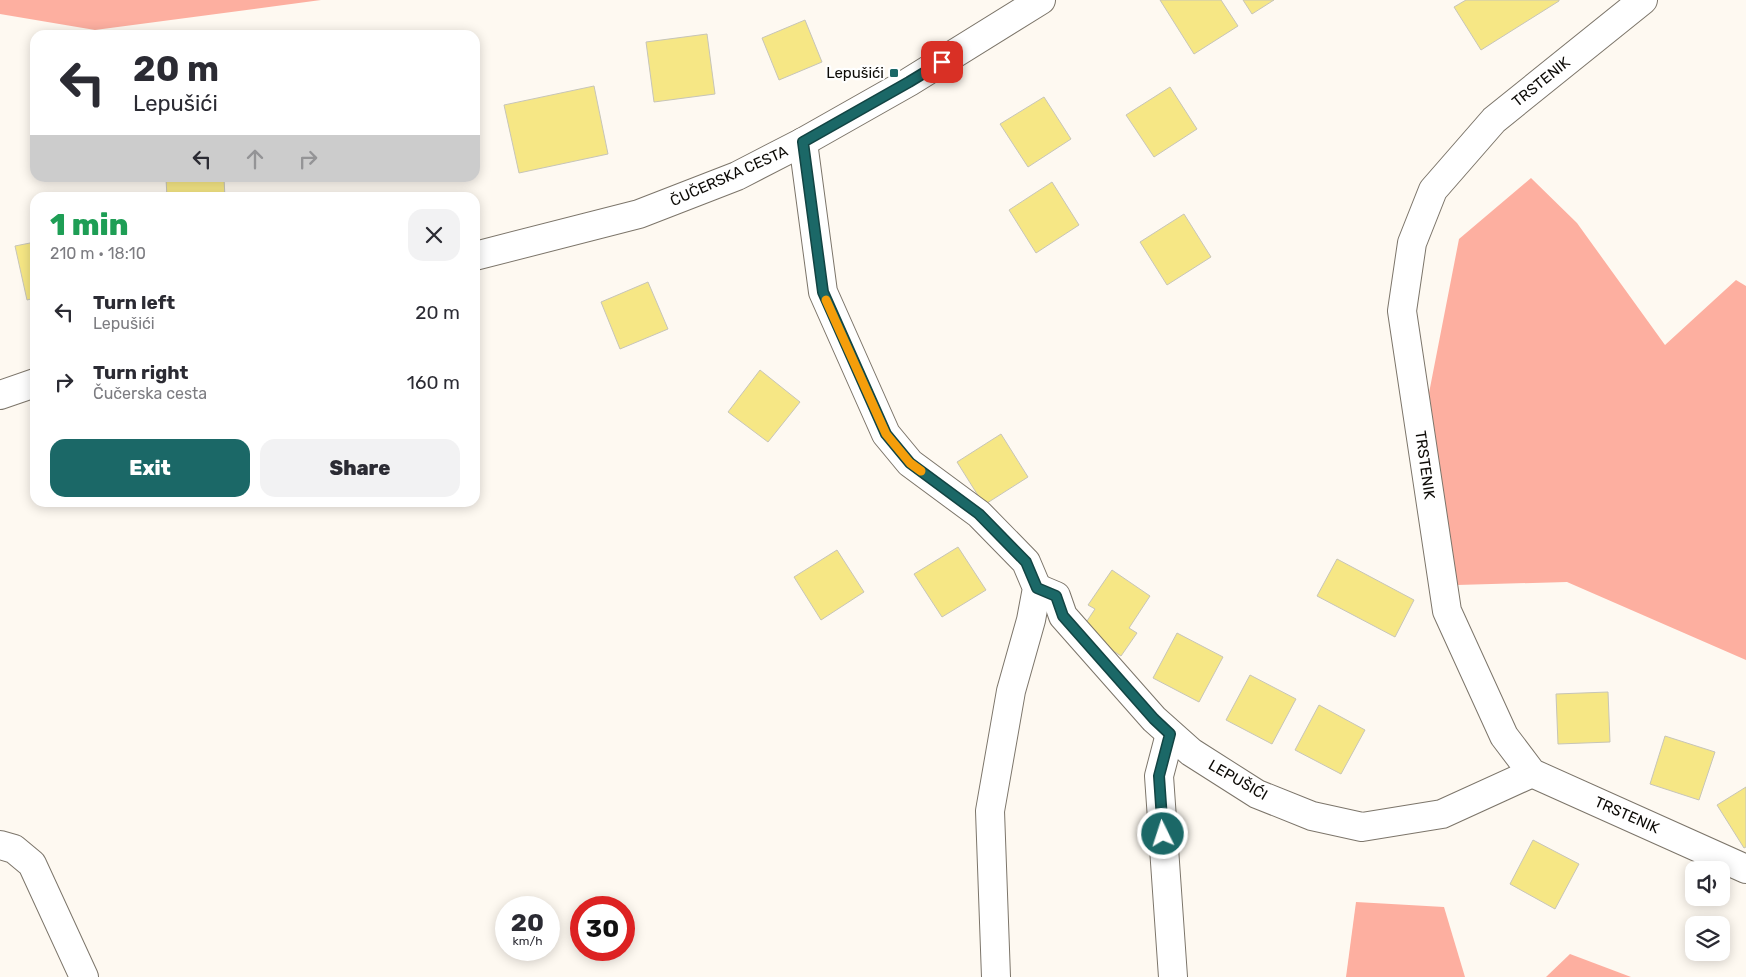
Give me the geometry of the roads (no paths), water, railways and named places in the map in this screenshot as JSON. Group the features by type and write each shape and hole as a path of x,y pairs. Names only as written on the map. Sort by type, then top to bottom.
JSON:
{"street":[{"name":"ČUČERSKA CESTA","path":"480,255 639,214 737,176 803,142 909,82 1041,0"},
{"name":"TRSTENIK","path":"1643,0 1494,120 1433,190 1412,243 1402,311 1447,611 1504,736 1532,773 1746,869"},
{"path":"803,142 823,292 886,434 910,463 979,514 1026,562 1037,588 1032,620 1012,691 990,810 996,977"},
{"path":"0,395 30,385"},
{"name":"LEPUŠIĆI","path":"1037,588 1056,596 1063,616 1154,719 1191,752 1257,794 1312,816 1362,827 1442,814 1532,773"},
{"path":"1170,734 1159,776 1173,977"},
{"path":"0,844 14,849 32,864 84,977"}],"place":[{"name":"Lepušići","path":"894,73"}]}
